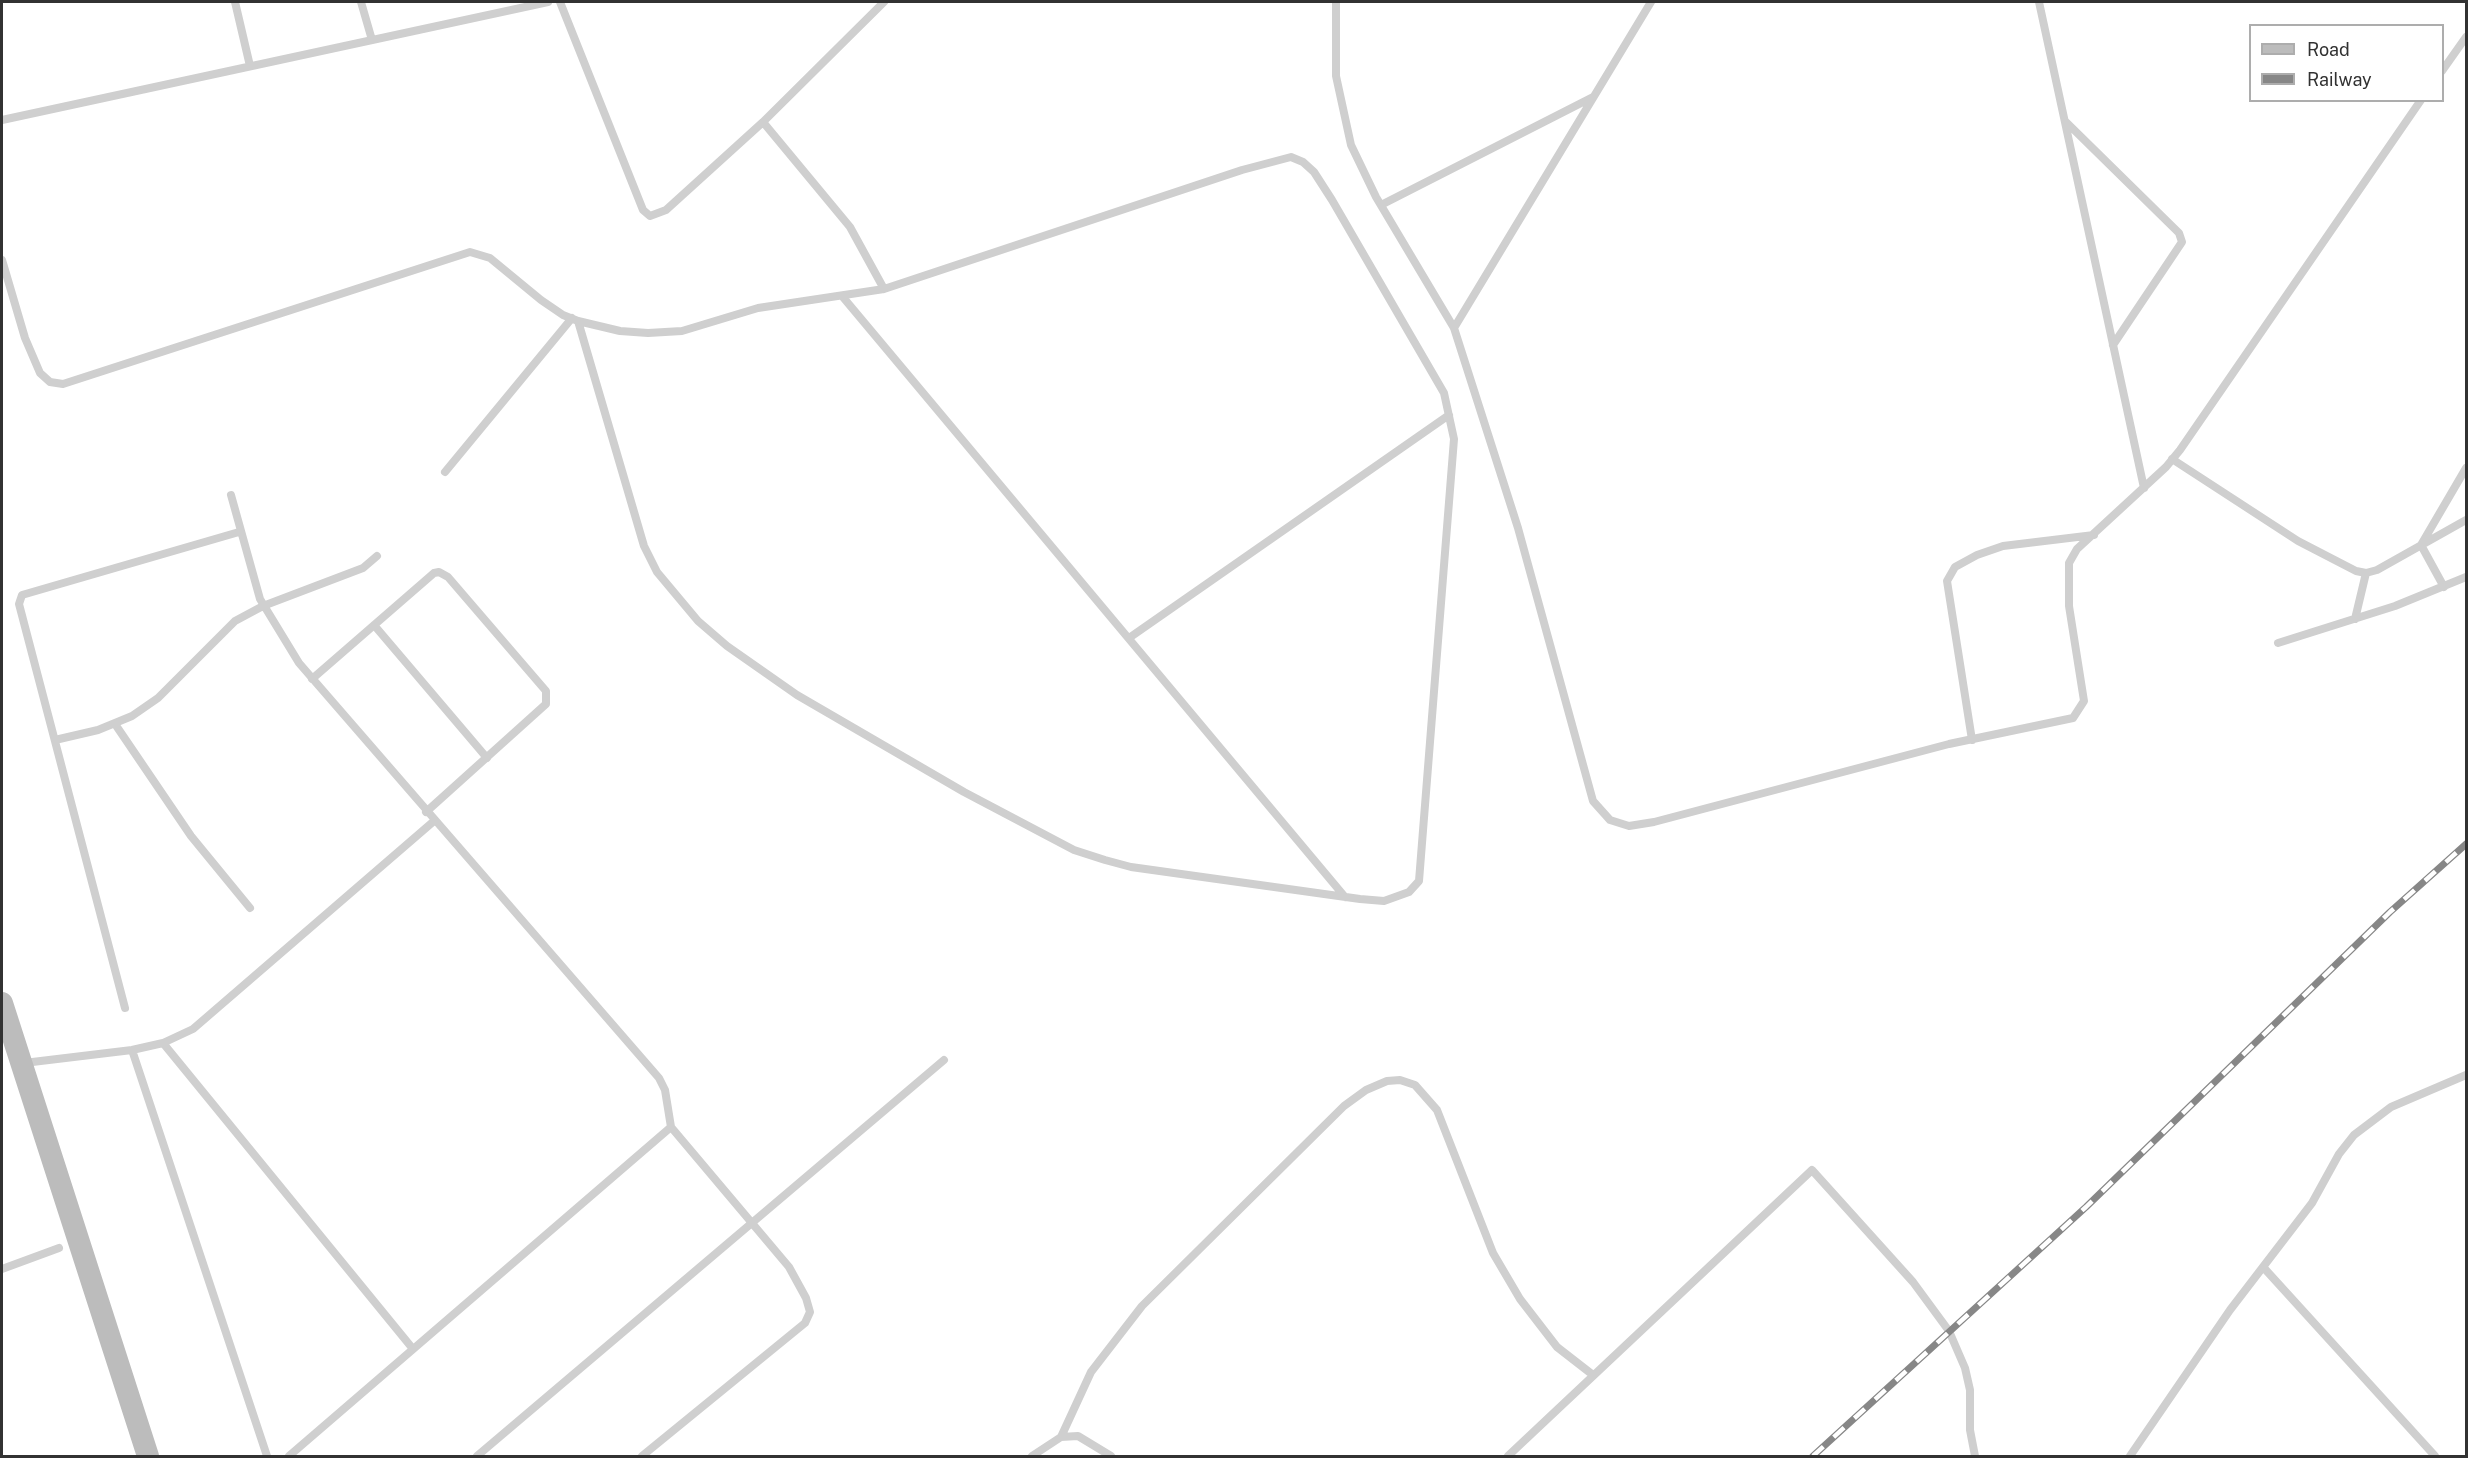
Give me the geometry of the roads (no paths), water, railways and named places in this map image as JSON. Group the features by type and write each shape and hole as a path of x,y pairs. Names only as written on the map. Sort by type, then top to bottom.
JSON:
{"street":[{"path":"2,1003 148,1456"}],"lane":[{"path":"235,2 250,66"},
{"path":"361,2 372,40"},
{"path":"2,120 548,2"},
{"path":"560,2 643,210 650,216 666,210 763,122 884,2"},
{"path":"1336,2 1336,76 1351,144 1381,205 1454,328 1518,528 1593,801 1610,820 1629,826 1654,822 1972,740 2073,718 2084,700 2070,606 2069,563 2077,549 2094,536 2172,459 2420,102"},
{"path":"1454,328 1651,2"},
{"path":"2039,2 2144,488"},
{"path":"2444,68 2466,37"},
{"path":"1381,205 1593,97"},
{"path":"2064,121 2179,233 2182,242 2113,345"},
{"path":"763,122 850,227 884,289"},
{"path":"2,260 17,303 25,338 40,373 50,382 56,383 94,375 257,319 470,252 490,258 541,300 575,320 620,331 648,333 682,331 758,308 884,289 1242,170 1291,157 1303,162 1314,172 1332,200 1444,393 1454,440 1419,881 1409,892 1384,901 1131,867 1074,850 925,771 797,695 727,646 698,621 657,572 644,546 575,320"},
{"path":"842,296 1345,897"},
{"path":"445,472 575,320"},
{"path":"1129,638 1449,415"},
{"path":"2172,459 2307,546 2335,562 2366,573 2377,570 2466,520"},
{"path":"2421,545 2466,468"},
{"path":"231,495 239,532 264,606 276,630 312,679 659,1078 665,1090 671,1127 789,1267 810,1312 805,1323 642,1456"},
{"path":"125,1008 19,604 22,595 239,532"},
{"path":"1972,740 1947,581 1955,567 1977,555 2003,546 2094,536"},
{"path":"2421,545 2444,587"},
{"path":"55,740 115,724 132,716 158,698 235,621 264,606 363,568 376,556"},
{"path":"312,679 434,573 439,572 448,577 546,691 546,704 426,812"},
{"path":"2355,619 2366,573"},
{"path":"2278,643 2355,619 2466,577"},
{"path":"374,625 487,758"},
{"path":"115,724 191,836 250,908"},
{"path":"21,1063 132,1050 163,1043 193,1029 434,821"},
{"path":"163,1043 413,1349"},
{"path":"132,1050 267,1456"},
{"path":"477,1456 944,1060"},
{"path":"2130,1456 2198,1356 2312,1203 2339,1154 2354,1135 2391,1107 2466,1075"},
{"path":"1061,1437 1092,1372 1142,1306 1344,1106 1366,1090 1387,1081 1400,1080 1414,1085 1437,1110 1493,1252 1520,1299 1557,1347 1593,1375"},
{"path":"289,1456 671,1127"},
{"path":"1509,1456 1812,1170 1913,1282 1949,1331 1965,1368 1970,1390 1971,1430 1975,1456"},
{"path":"2,1269 59,1248"},
{"path":"2264,1268 2435,1456"},
{"path":"1032,1456 1061,1437 1078,1436 1112,1456"}],"railway":[{"path":"1813,1456 2086,1207 2390,912 2466,844"}]}
